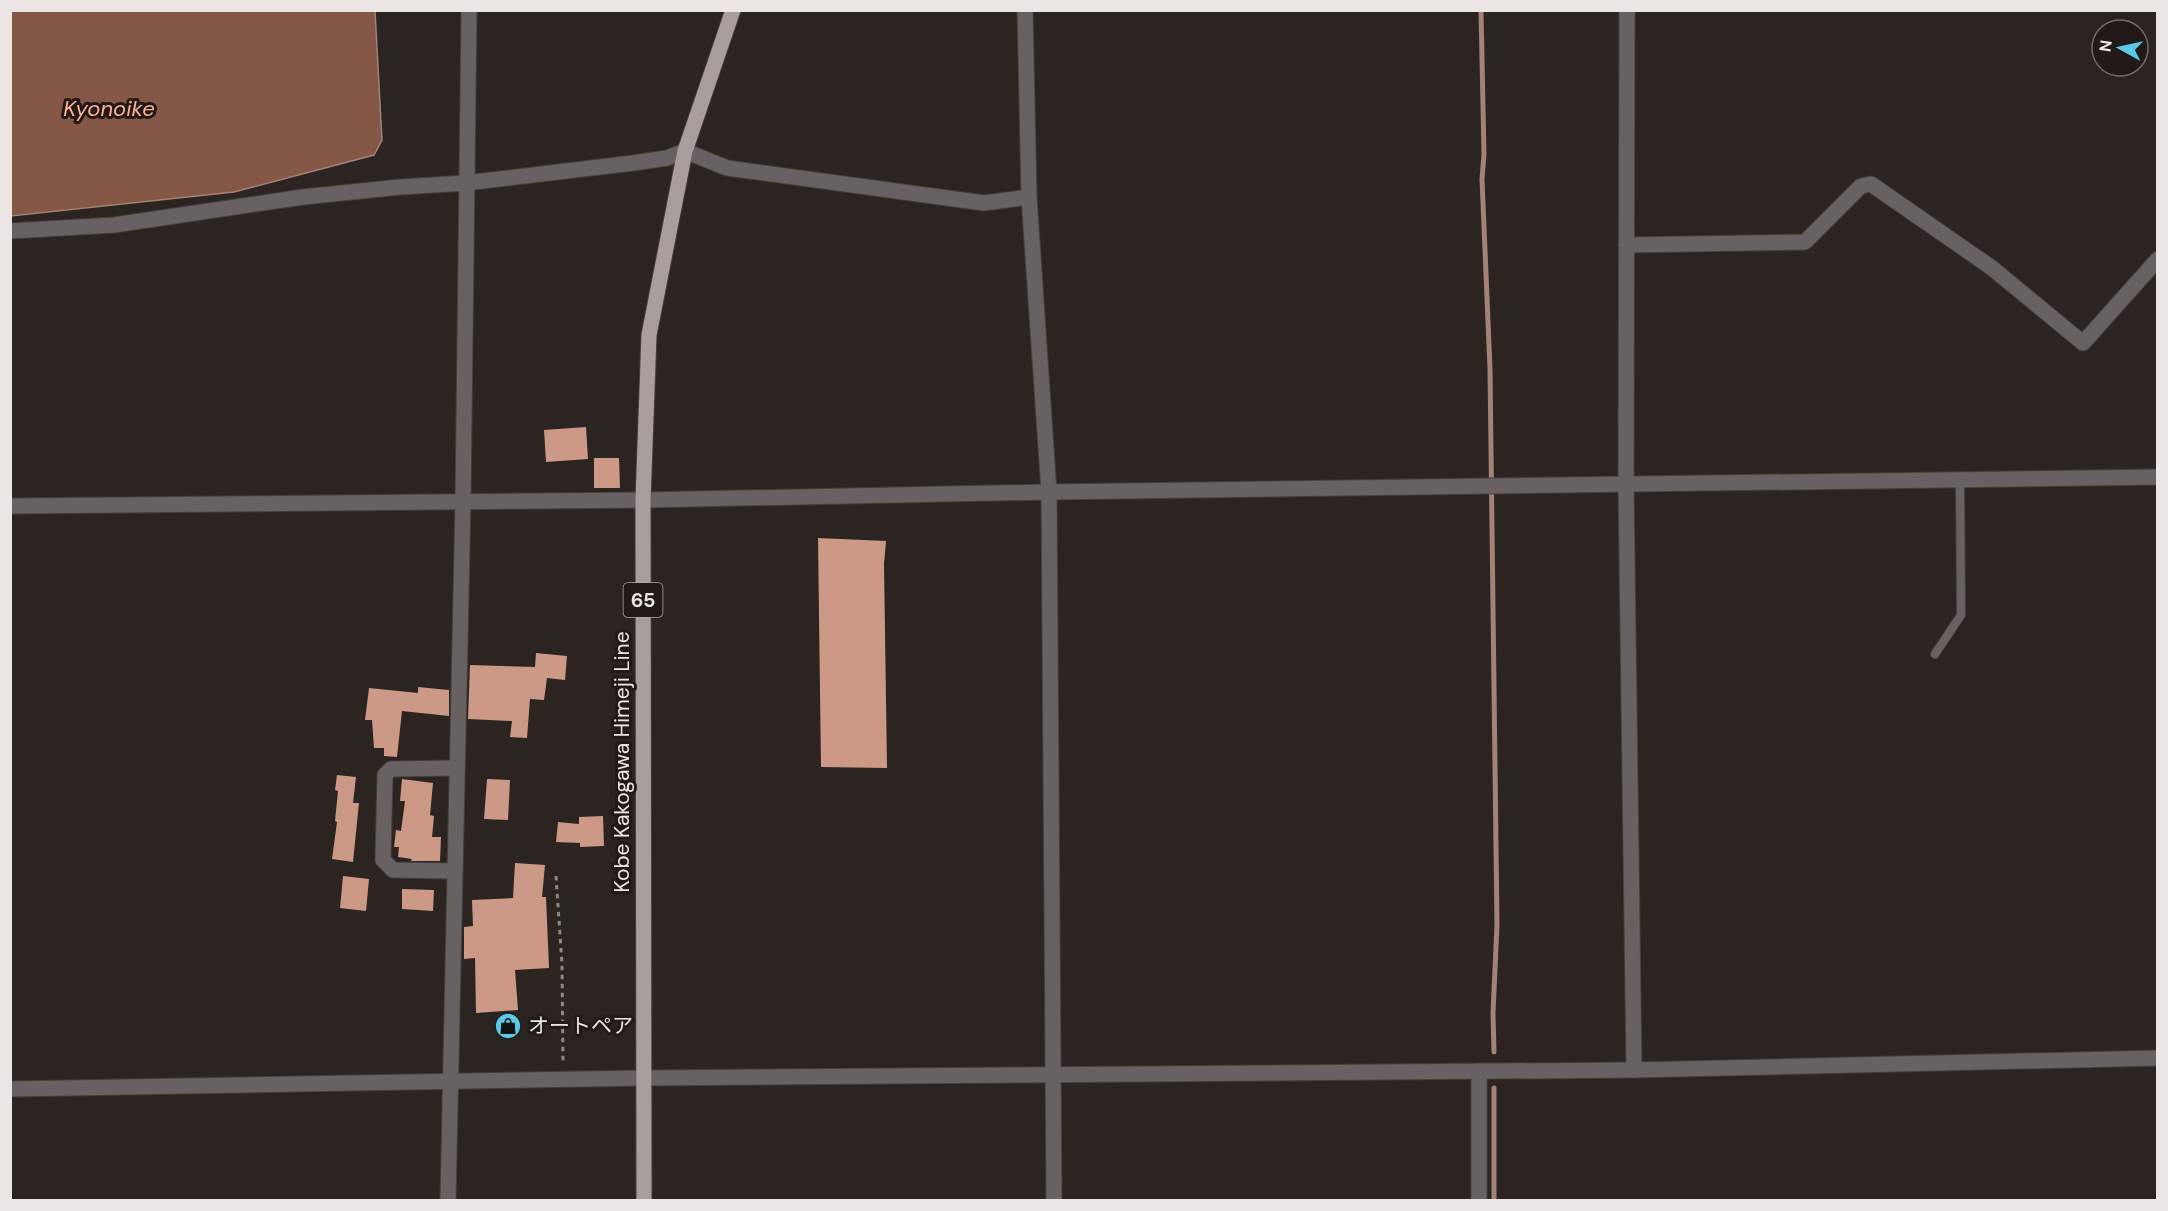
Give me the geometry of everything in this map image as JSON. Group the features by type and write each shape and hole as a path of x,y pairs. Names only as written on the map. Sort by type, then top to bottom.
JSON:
{"main road":[{"name":"Kobe Kakogawa Himeji Line","path":"644,1200 643,500 649,335 685,151 733,10"}],"street":[{"path":"448,1200 463,502 469,10"},
{"path":"1026,10 1029,197 1049,492 1055,1074 1054,1200"},
{"path":"1627,10 1626,485 1634,1070"},
{"path":"10,231 114,225 303,197 466,183 644,161 667,158 685,151 727,168 984,203 1029,197"},
{"path":"1626,245 1805,243 1861,186 1871,184 1992,267 2083,343 2157,259"},
{"path":"10,506 643,500 1049,492 2157,477"},
{"path":"454,871 393,870 383,860 383,839 385,775 391,769 457,768"},
{"path":"10,1089 644,1078 1634,1070 2157,1058"},
{"path":"1479,1071 1479,1200"}],"lane":[{"path":"1935,654 1961,615 1960,480"}],"path":[{"path":"556,876 562,964 563,1080"}],"water":[{"name":"Kyonoike","path":"10,11 375,11 382,140 374,155 234,192 11,216"}],"building":[{"path":"586,427 588,459 546,462 544,430"},
{"path":"594,458 619,458 620,488 594,488"},
{"path":"818,538 886,541 884,564 887,768 821,767"},
{"path":"536,653 567,656 565,680 547,678 544,700 530,699 527,738 510,737 512,721 468,719 470,665 535,667"},
{"path":"418,687 449,690 449,716 402,711 397,757 384,756 384,748 374,748 372,720 365,720 369,688 418,693"},
{"path":"337,775 356,777 353,803 359,803 353,862 332,859 337,822 335,821 338,791 335,790"},
{"path":"402,779 433,783 430,815 434,816 432,837 441,837 440,861 411,861 412,859 398,857 399,847 394,847 396,830 401,831 405,801 400,801"},
{"path":"487,779 510,780 508,820 484,819"},
{"path":"603,816 604,846 580,847 580,843 556,842 558,822 579,824 579,817"},
{"path":"515,863 545,865 542,897 546,897 549,968 515,970 518,1010 476,1013 475,958 464,959 464,927 473,926 472,900 513,898"},
{"path":"343,876 369,879 366,911 340,908"},
{"path":"402,889 434,890 433,911 402,909"}],"waterway":[{"path":"1481,10 1484,154 1482,179 1490,369 1497,925 1493,1013 1494,1052"},
{"path":"1494,1088 1494,1200"}],"place":[{"name":"オートペア","path":"508,1026"}]}
